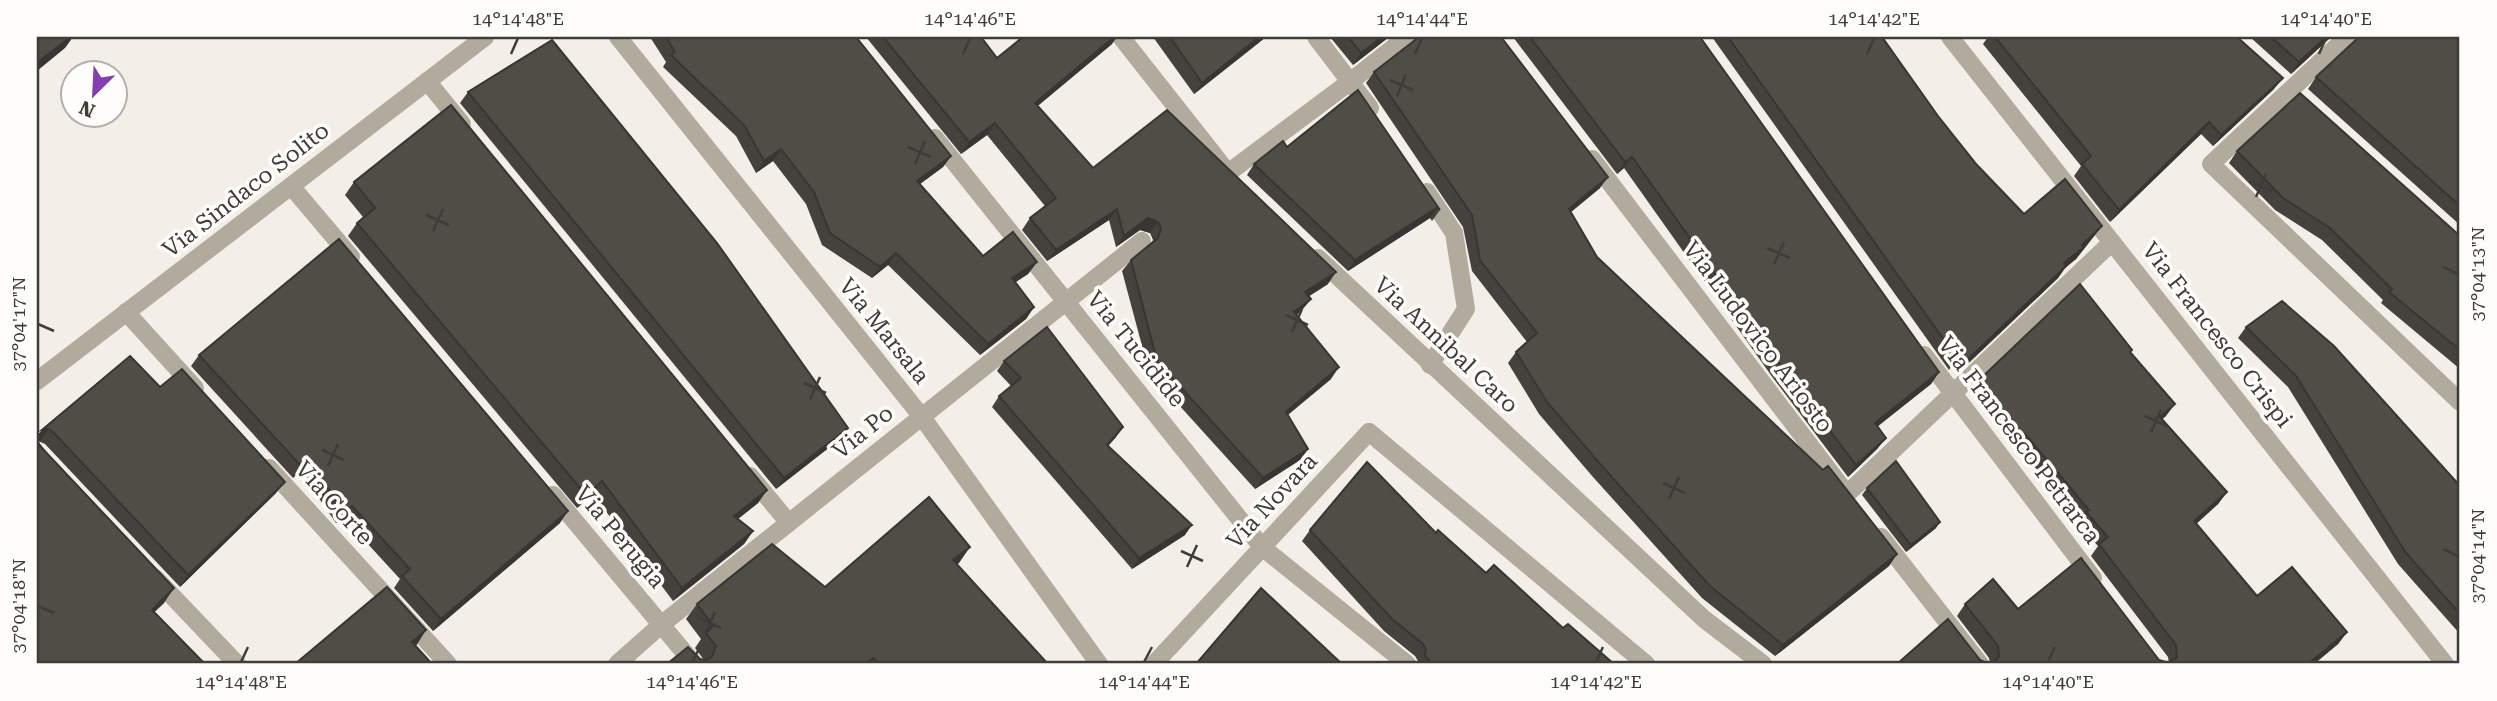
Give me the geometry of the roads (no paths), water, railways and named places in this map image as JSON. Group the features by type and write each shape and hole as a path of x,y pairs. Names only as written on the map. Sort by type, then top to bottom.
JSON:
{"street":[{"name":"Via Sindaco Solito","path":"37,382 485,37"},
{"name":"Via Marsala","path":"618,37 922,417 1099,664"},
{"path":"1121,37 1233,178 1407,37"},
{"path":"1316,37 1352,82 1381,125"},
{"name":"Via Francesco Crispi","path":"1950,37 2445,664"},
{"path":"2347,37 2211,163 2460,402"},
{"path":"427,81 471,135"},
{"name":"Via Tucidide","path":"922,122 1262,547 1407,664"},
{"name":"Via Ludovico Ariosto","path":"1582,146 1851,499 1952,394"},
{"path":"1418,179 1454,233 1466,309 1430,365"},
{"path":"291,186 362,269"},
{"name":"Via Po","path":"617,664 662,624 1142,241"},
{"path":"1952,394 2112,242"},
{"name":"Via Annibal Caro","path":"1309,250 1704,619 1763,664"},
{"path":"126,313 209,403"},
{"name":"Via Francesco Petrarca","path":"1912,338 2101,589"},
{"name":"Via Novara","path":"1154,664 1368,432 1646,664"},
{"name":"Via Corte","path":"255,453 448,664"},
{"path":"736,458 789,523"},
{"name":"Via Perugia","path":"538,478 694,664"},
{"path":"1872,526 1980,664"},
{"path":"141,563 236,664"}]}
